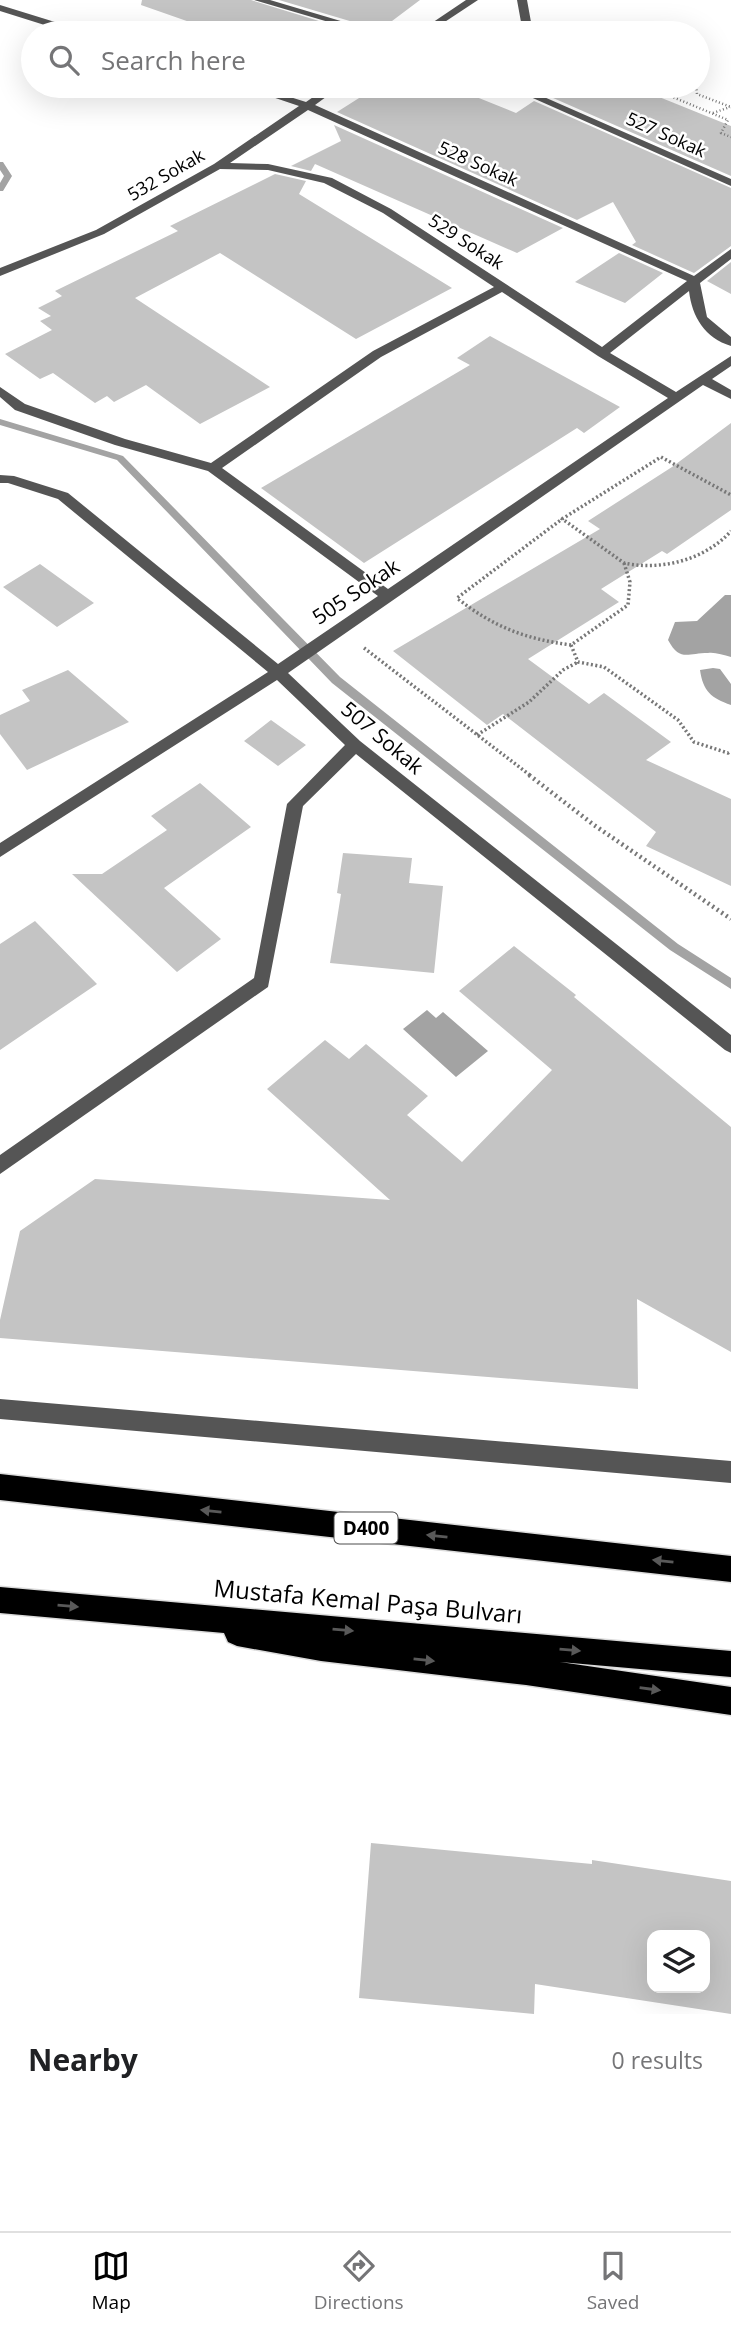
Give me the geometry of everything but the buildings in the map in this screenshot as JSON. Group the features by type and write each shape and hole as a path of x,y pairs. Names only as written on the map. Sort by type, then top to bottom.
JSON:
{"highway":[{"name":"D400","path":"0,1487 731,1569"},
{"name":"Mustafa Kemal Paşa Bulvarı","path":"0,1600 731,1664"},
{"path":"115,1610 321,1648 526,1671 731,1701"}],"street":[{"path":"0,6 8,0"},
{"path":"259,0 333,21"},
{"path":"441,21 473,0"},
{"path":"522,0 527,17"},
{"path":"527,21 528,0"},
{"path":"0,6 44,21"},
{"name":"528 Sokak","path":"283,98 305,105 694,280"},
{"name":"532 Sokak","path":"0,272 100,232 218,166 316,98"},
{"name":"527 Sokak","path":"545,98 731,183"},
{"name":"529 Sokak","path":"218,166 268,167 328,180 387,211 602,353 676,397"},
{"path":"602,353 731,253"},
{"path":"694,280 696,304 705,326 731,342"},
{"path":"213,468 377,354 503,287"},
{"name":"505 Sokak","path":"0,850 278,673 338,628 731,360"},
{"path":"702,379 731,395"},
{"path":"0,391 20,407 120,442 213,468 388,596"},
{"name":"507 Sokak","path":"0,479 9,479 63,496 278,673 355,745 731,1045"},
{"path":"0,1166 262,982 295,804 355,745"},
{"path":"0,1409 731,1472"}],"path":[{"path":"675,98 728,120 721,133 731,137"},
{"path":"707,98 730,107"},
{"path":"712,114 730,107"},
{"path":"624,563 630,582 628,605 571,645 516,636 482,619 457,598 562,519 661,457 731,495"},
{"path":"562,519 624,563 635,566 675,564 696,555 731,531"},
{"path":"338,628 594,825 731,919"},
{"path":"571,645 578,662"},
{"path":"477,735 529,702 563,670 578,662 604,667 678,720 694,742 730,753"}],"shaded area":[{"path":"725,595 731,595 731,657 713,653 685,655 676,651 668,640 675,622 697,621"},
{"path":"720,669 731,684 731,705 718,700 703,683 700,670"},
{"path":"427,1010 436,1018 443,1012 488,1051 456,1077 403,1029"}],"waterway":[{"path":"0,164 8,176 0,189"},
{"path":"0,422 120,458 336,680 674,947 731,984"}]}
